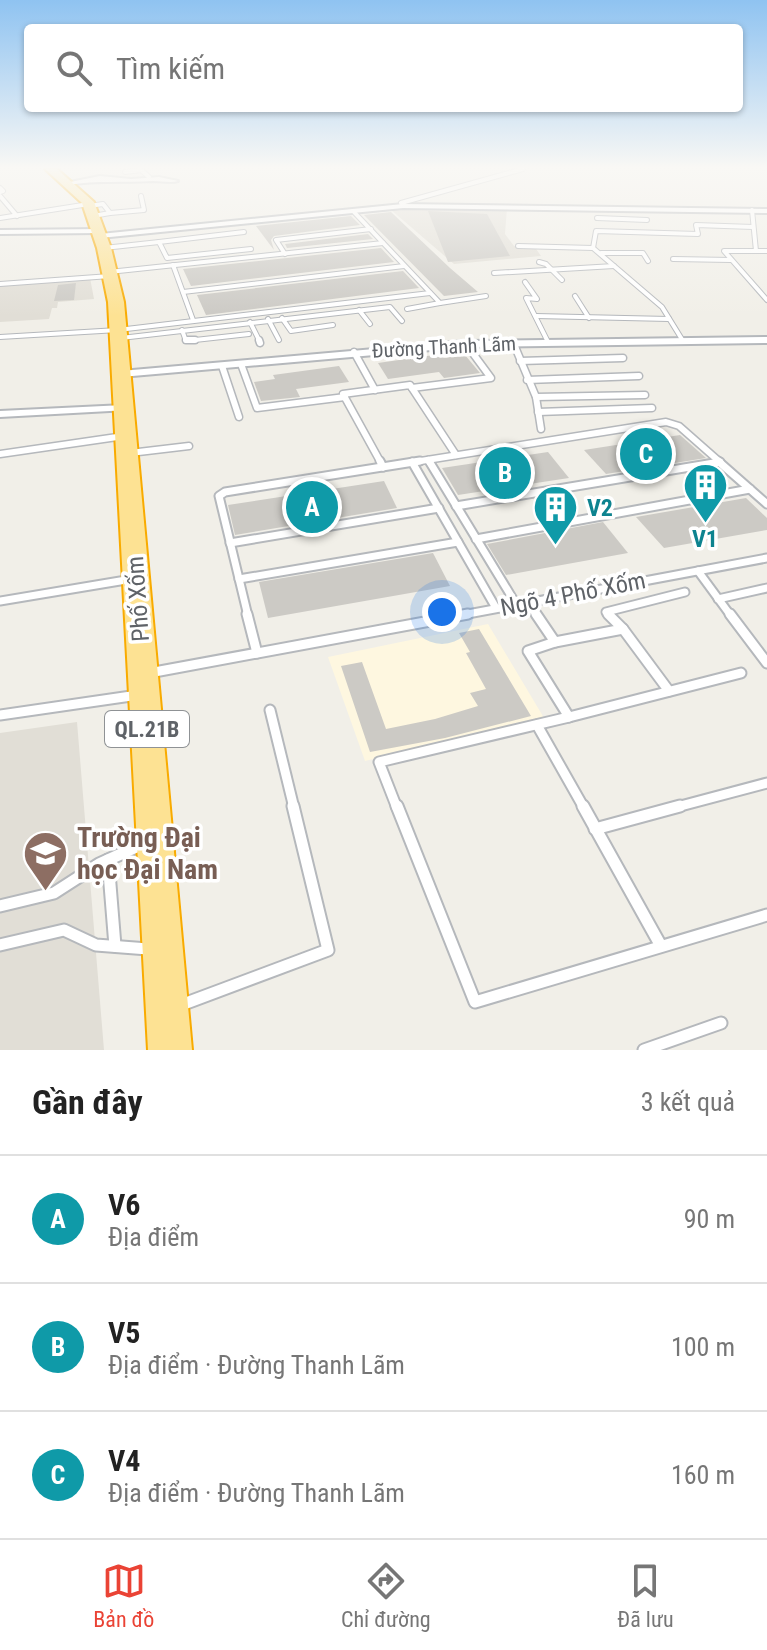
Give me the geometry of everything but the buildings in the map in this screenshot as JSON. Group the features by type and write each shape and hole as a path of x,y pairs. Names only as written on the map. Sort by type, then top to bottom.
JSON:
{"highway":[{"name":"Phố Xốm","path":"93,218 109,274 119,334 170,1050"}],"street":[{"path":"0,232 101,238 288,218"},
{"name":"Đường Thanh Lãm","path":"121,374 466,344 767,340"},
{"path":"0,414 126,432"}],"lane":[{"path":"360,218 440,303"},
{"path":"593,248 597,218"},
{"path":"633,218 647,220"},
{"path":"752,218 756,251"},
{"path":"596,231 698,234 696,225 753,227"},
{"path":"285,254 276,240 371,229"},
{"path":"101,238 159,242 244,232"},
{"path":"159,242 167,258 251,249"},
{"path":"0,284 383,243"},
{"path":"518,246 593,248 662,307 683,341"},
{"path":"767,251 724,251 767,300"},
{"path":"601,253 643,253 648,261"},
{"path":"673,259 731,260"},
{"path":"539,262 562,280"},
{"path":"173,265 193,320"},
{"path":"183,292 404,266"},
{"path":"494,273 614,266"},
{"path":"525,282 537,299 526,298 548,342"},
{"path":"119,334 193,320 430,293"},
{"path":"407,309 486,296"},
{"path":"575,296 589,318"},
{"path":"0,337 182,330 390,307 402,321"},
{"path":"359,310 370,324"},
{"path":"282,318 291,331 333,325 323,313"},
{"path":"301,315 310,328"},
{"path":"536,316 669,319"},
{"path":"268,319 279,340"},
{"path":"250,322 260,343"},
{"path":"205,327 209,338"},
{"path":"182,330 186,341 249,334"},
{"path":"513,342 536,397 541,429"},
{"path":"412,388 491,378 466,344"},
{"path":"354,352 375,390"},
{"path":"520,361 623,358"},
{"path":"241,364 257,408 345,397"},
{"path":"222,366 239,417"},
{"path":"527,380 639,376"},
{"path":"383,467 343,394 410,385 456,455"},
{"path":"536,397 645,395"},
{"path":"538,412 652,408"},
{"path":"257,653 219,496 223,492 666,422 679,426 767,504"},
{"path":"0,454 126,432 189,446"},
{"path":"428,460 516,604"},
{"path":"412,462 496,608"},
{"path":"456,506 720,462"},
{"path":"476,539 750,489"},
{"path":"230,543 439,508"},
{"path":"239,579 458,542"},
{"name":"Ngõ 4 Phố Xốm","path":"0,715 144,684 257,653 767,558"},
{"path":"698,571 767,663"},
{"path":"0,601 138,578"},
{"path":"718,599 767,588"},
{"path":"669,691 623,629 606,612 685,592"},
{"path":"528,602 555,642"},
{"path":"569,717 528,651 555,642 623,629"},
{"path":"741,673 379,762 475,1002 767,915"},
{"path":"167,1010 328,950 270,710"},
{"path":"537,725 661,946"},
{"path":"595,829 767,783"},
{"path":"0,906 54,893 108,860 154,839"},
{"path":"108,860 115,946"},
{"path":"0,945 64,930 96,945 163,950"},
{"path":"644,1050 721,1023"}],"shaded area":[{"path":"400,218 506,218 505,234 514,246 534,246 541,256 454,264"},
{"path":"90,278 94,299 58,302 57,308 52,308 49,319 0,322 0,285"},
{"path":"488,624 544,718 365,761 328,657"},
{"name":"Trường Đại học Đại Nam","path":"77,722 104,1050 0,1050 0,733"}],"place":[{"name":"V4","path":"646,454"},
{"name":"V5","path":"505,473"},
{"name":"V6","path":"312,507"},
{"name":"V1","path":"705,524"},
{"name":"V2","path":"556,547"},
{"name":"Trường Đại học Đại Nam","path":"46,892"}]}
